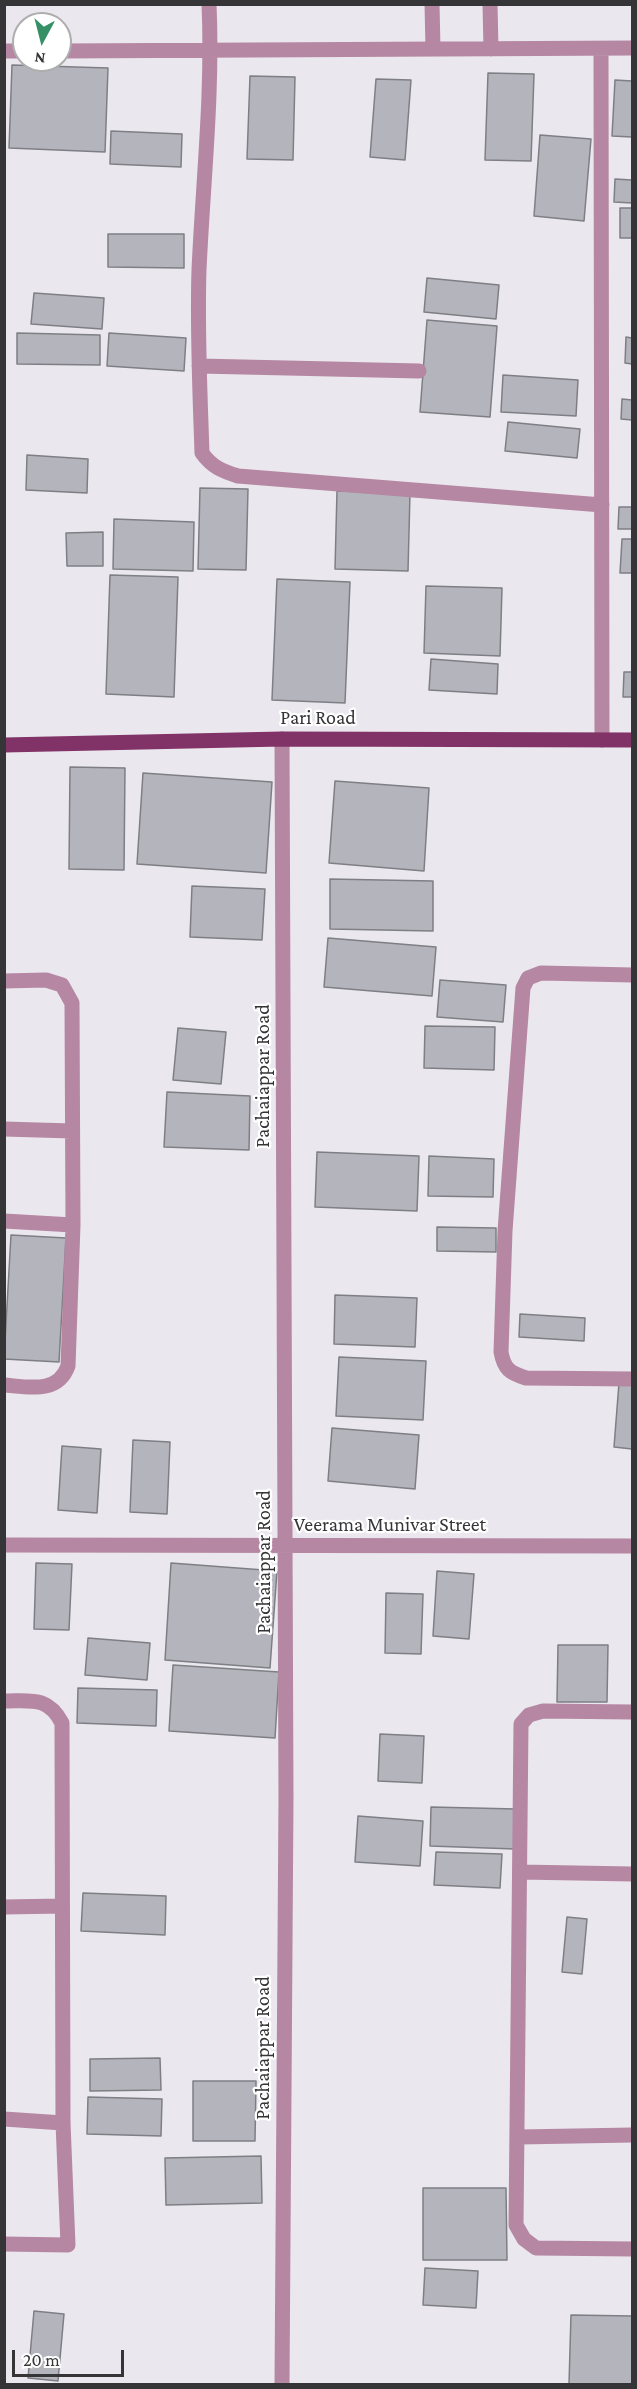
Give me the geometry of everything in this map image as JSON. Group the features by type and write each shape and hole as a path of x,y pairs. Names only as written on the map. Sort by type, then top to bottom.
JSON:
{"main road":[{"name":"Pari Road","path":"4,745 282,739 633,740"}],"street":[{"path":"209,4 211,50 199,271 202,453 220,471 238,476 602,505"},
{"path":"432,4 434,49"},
{"path":"490,4 491,49"},
{"path":"72,51 633,48"},
{"path":"601,49 602,740"},
{"path":"199,366 418,371"},
{"name":"Pachaiappar Road","path":"282,739 286,1797 282,2385"},
{"path":"633,975 541,973 528,978 523,988 505,1232 501,1352 504,1364 511,1373 526,1378 633,1379"},
{"path":"4,981 46,980 62,985 69,994 72,1004 73,1225 68,1366 64,1376 47,1388 4,1386"},
{"path":"4,1129 72,1131"},
{"path":"4,1221 73,1225"},
{"name":"Veerama Munivar Street","path":"4,1545 633,1546"},
{"path":"4,1701 37,1701 51,1706 62,1723 63,2122 68,2245 4,2244"},
{"path":"633,1712 543,1711 529,1715 521,1724 519,2137 516,2225 524,2239 536,2248 553,2250 633,2249"},
{"path":"520,1872 633,1874"},
{"path":"4,1906 62,1906"},
{"path":"4,2119 63,2122"},
{"path":"519,2137 633,2135"}],"building":[{"path":"12,65 12,72 72,72 72,67 108,68 105,152 9,148"},
{"path":"488,73 534,74 531,161 485,160"},
{"path":"250,76 295,77 293,160 247,159"},
{"path":"376,79 411,80 405,160 370,157"},
{"path":"615,80 632,81 632,137 612,136"},
{"path":"111,131 182,134 181,167 110,164"},
{"path":"540,135 591,139 584,221 534,216"},
{"path":"615,179 632,180 632,203 614,202"},
{"path":"620,208 632,208 632,238 620,238"},
{"path":"108,234 184,234 184,268 108,267"},
{"path":"427,278 499,285 496,319 424,312"},
{"path":"34,293 104,298 102,329 31,324"},
{"path":"427,320 497,326 490,417 420,412"},
{"path":"17,333 100,335 100,365 17,364"},
{"path":"109,333 186,338 184,371 107,366"},
{"path":"626,337 632,338 632,364 625,363"},
{"path":"503,375 578,380 576,416 501,412"},
{"path":"622,399 632,400 632,420 621,419"},
{"path":"508,422 580,429 577,458 505,451"},
{"path":"27,455 88,459 87,493 26,490"},
{"path":"200,488 248,489 246,570 198,569"},
{"path":"337,491 410,493 408,571 335,569"},
{"path":"619,507 632,507 632,529 618,529"},
{"path":"114,519 194,522 193,571 113,569"},
{"path":"103,532 103,566 67,566 66,533"},
{"path":"622,539 632,539 632,573 620,573"},
{"path":"110,575 178,577 174,697 106,694"},
{"path":"277,579 350,582 345,703 272,700"},
{"path":"426,586 502,588 500,656 424,653"},
{"path":"431,659 498,664 497,694 429,690"},
{"path":"624,672 632,672 632,697 623,697"},
{"path":"70,767 125,768 124,870 69,869"},
{"path":"143,773 272,782 266,873 137,864"},
{"path":"335,781 429,788 424,871 329,863"},
{"path":"330,879 433,881 433,931 330,929"},
{"path":"192,886 265,889 262,940 190,937"},
{"path":"328,938 436,947 432,996 324,987"},
{"path":"440,980 506,985 503,1022 437,1017"},
{"path":"425,1026 495,1027 494,1070 424,1068"},
{"path":"178,1028 226,1032 221,1084 173,1080"},
{"path":"167,1092 250,1096 249,1150 164,1147"},
{"path":"317,1152 419,1156 417,1211 315,1207"},
{"path":"429,1156 494,1159 493,1197 428,1196"},
{"path":"437,1227 496,1228 496,1252 437,1251"},
{"path":"11,1235 66,1238 59,1362 4,1359"},
{"path":"335,1295 417,1298 415,1347 334,1344"},
{"path":"520,1314 585,1318 584,1341 519,1337"},
{"path":"339,1357 426,1361 423,1420 336,1416"},
{"path":"619,1383 632,1384 632,1449 614,1447"},
{"path":"332,1428 419,1435 415,1489 328,1481"},
{"path":"133,1440 170,1442 167,1514 130,1512"},
{"path":"62,1446 101,1449 97,1513 58,1510"},
{"path":"36,1563 72,1564 69,1630 34,1629"},
{"path":"171,1563 277,1571 270,1668 165,1660"},
{"path":"437,1571 474,1574 469,1639 433,1636"},
{"path":"386,1593 423,1594 421,1654 385,1653"},
{"path":"88,1638 150,1643 147,1680 85,1675"},
{"path":"558,1645 608,1645 607,1702 557,1702"},
{"path":"173,1665 279,1672 275,1738 169,1731"},
{"path":"78,1688 157,1690 156,1726 77,1723"},
{"path":"380,1734 424,1736 422,1783 378,1781"},
{"path":"431,1807 516,1809 515,1849 430,1846"},
{"path":"358,1816 423,1821 420,1866 355,1862"},
{"path":"436,1852 502,1854 500,1888 434,1885"},
{"path":"83,1893 166,1896 165,1935 81,1931"},
{"path":"567,1917 587,1919 582,1974 562,1972"},
{"path":"160,2058 161,2090 90,2091 90,2059"},
{"path":"193,2081 256,2081 255,2141 193,2141"},
{"path":"88,2097 162,2099 161,2136 87,2134"},
{"path":"261,2156 262,2203 166,2205 165,2158"},
{"path":"423,2188 506,2188 507,2260 423,2260"},
{"path":"425,2268 478,2271 476,2308 423,2305"},
{"path":"34,2311 64,2314 58,2381 28,2378"},
{"path":"571,2315 632,2316 632,2384 569,2384"}]}
